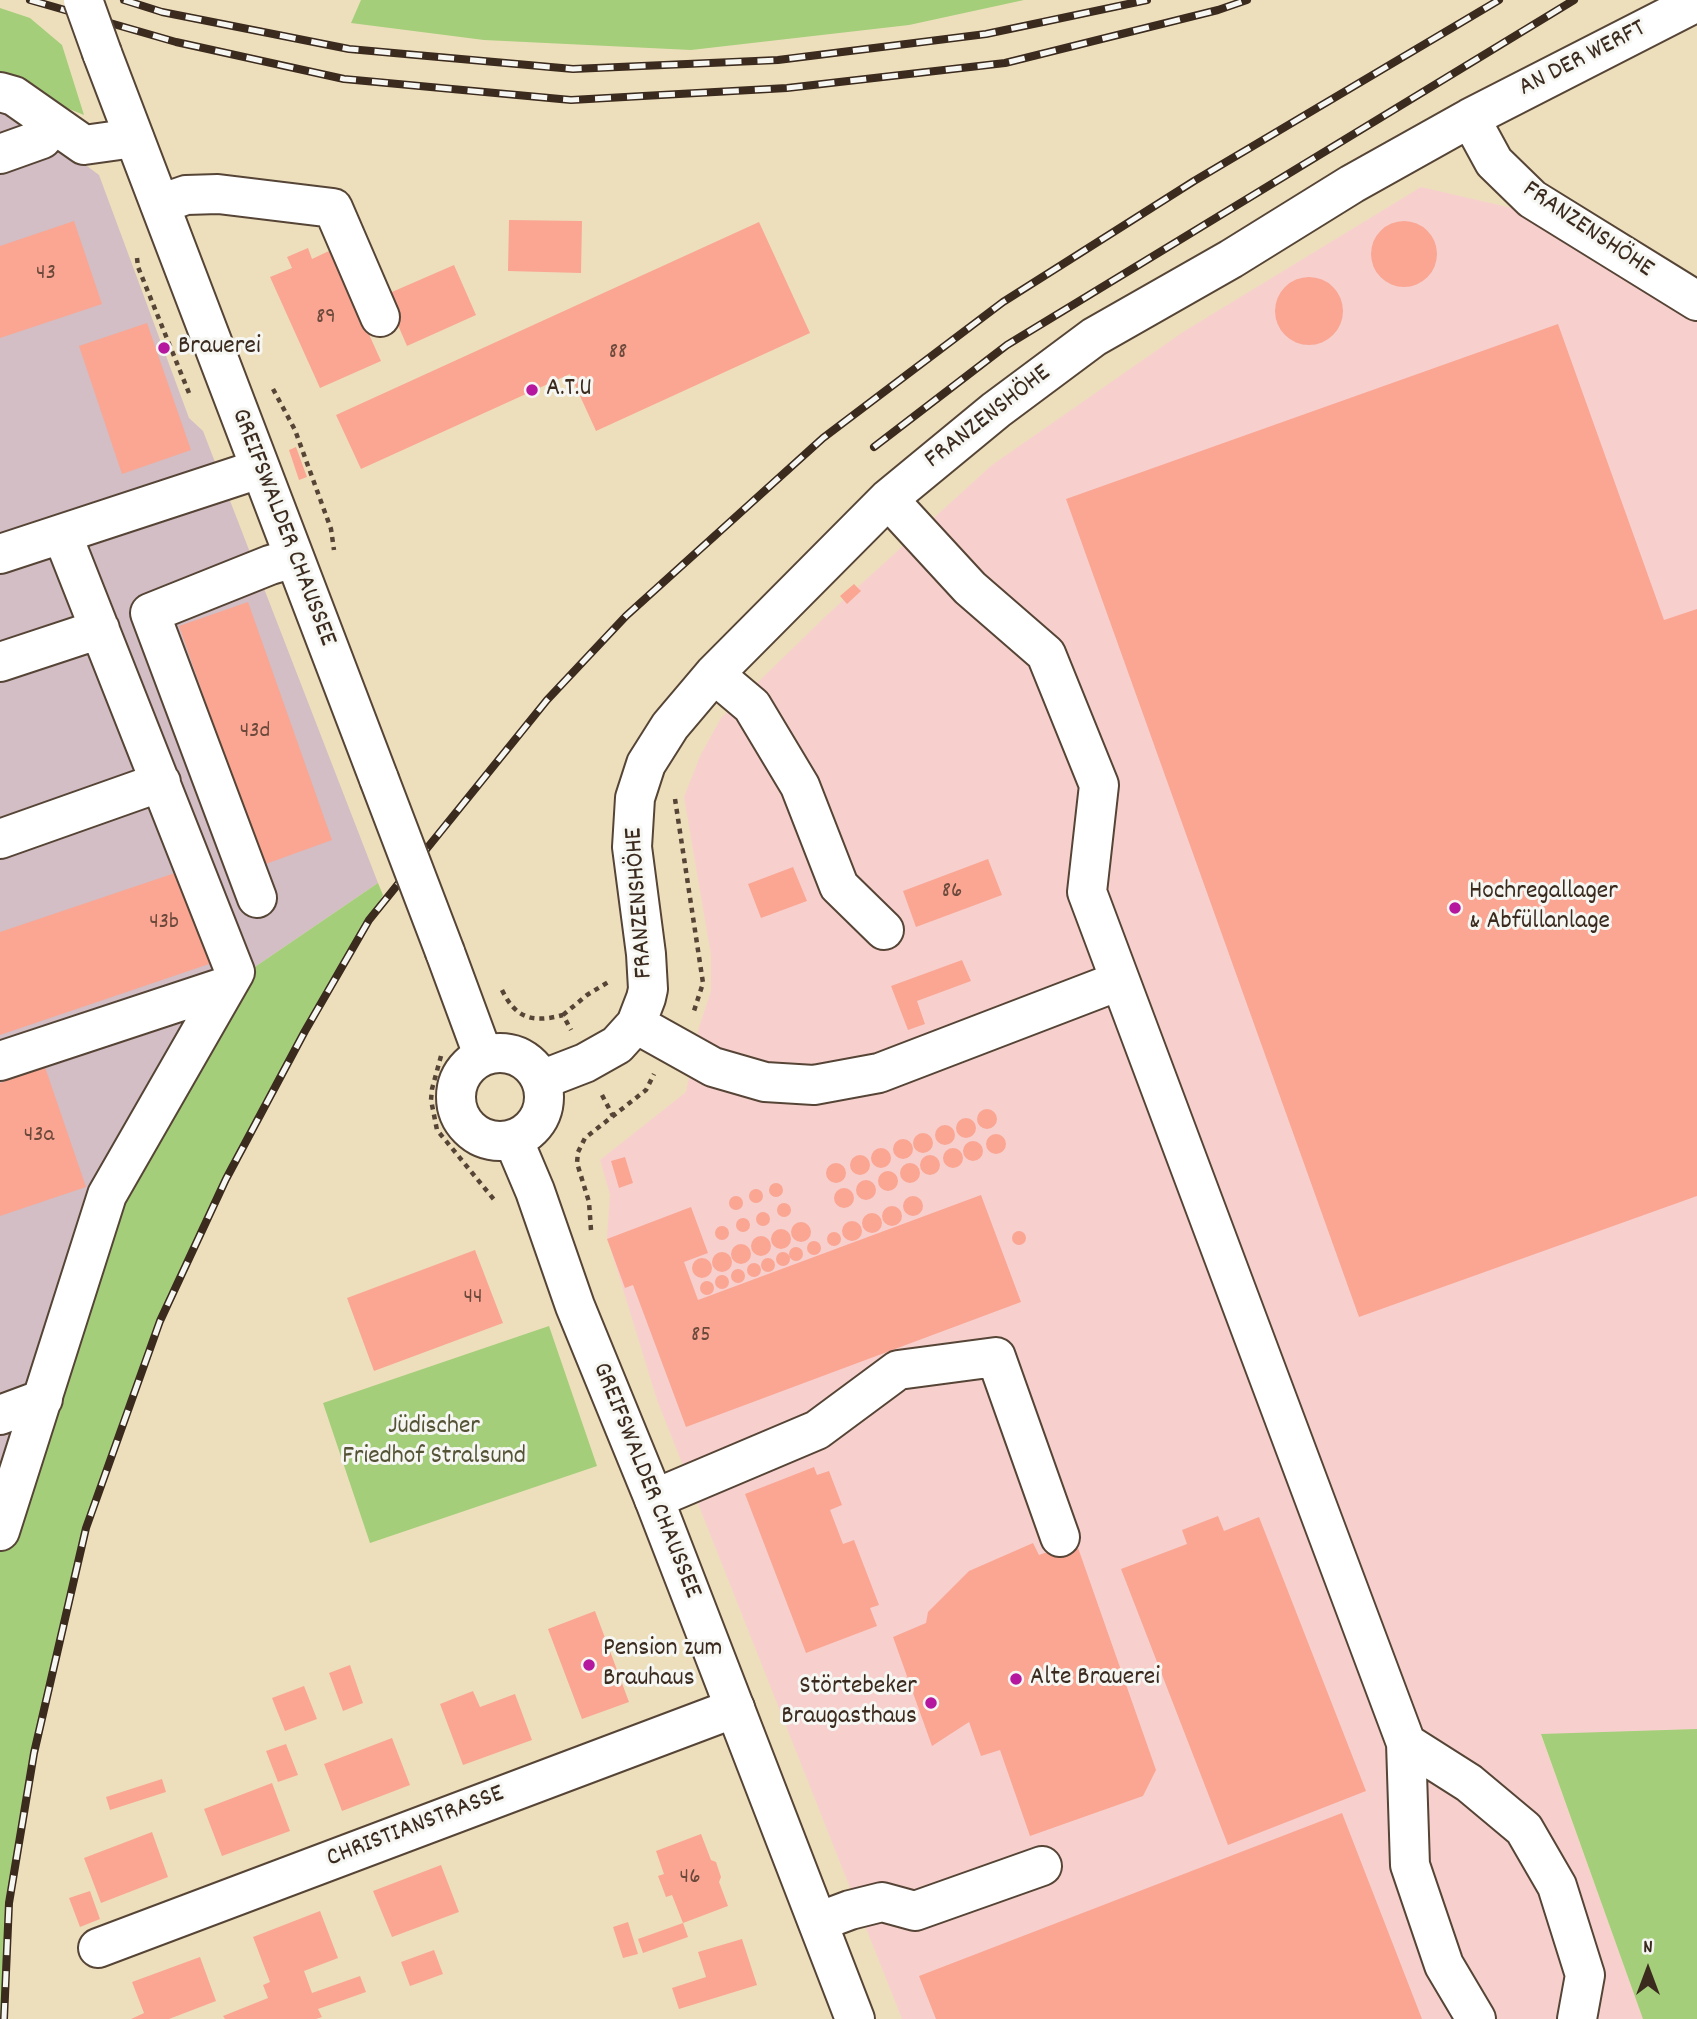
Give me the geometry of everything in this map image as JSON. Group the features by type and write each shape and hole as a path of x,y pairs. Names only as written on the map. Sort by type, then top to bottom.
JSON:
{"street":[{"name":"GREIFSWALDER CHAUSSEE","path":"83,0 483,1055"},
{"name":"AN DER WERFT","path":"1470,118 1697,2"},
{"path":"0,92 14,96 84,145 134,138"},
{"name":"FRANZENSHÖHE","path":"541,1080 586,1063 617,1045 636,1024 648,989 632,847 635,798 646,764 670,726 714,674 888,499 996,410 1094,337 1231,259 1352,184 1470,118 1494,162 1532,199 1697,301"},
{"path":"0,154 41,139"},
{"path":"160,204 186,195 218,194 333,208 380,317"},
{"path":"0,554 259,469"},
{"path":"888,499 970,588 1046,654 1099,785 1087,892 1406,1743 1410,1865 1444,1965 1476,2019"},
{"path":"0,1531 107,1195 235,972 62,534"},
{"path":"257,898 150,613 293,558"},
{"path":"0,662 100,629"},
{"path":"714,674 752,706 800,786 839,886 884,930"},
{"path":"0,839 161,782"},
{"path":"636,1024 713,1067 765,1082 814,1085 878,1073 1119,981"},
{"path":"0,1061 227,986"},
{"path":"503,1053 523,1059 534,1068 541,1080 543,1109 526,1132 513,1139 498,1141 484,1138 471,1130 461,1118 456,1105 456,1090 461,1075 470,1063 483,1055 503,1053"},
{"name":"GREIFSWALDER CHAUSSEE","path":"513,1139 535,1191 575,1306 654,1499 855,2019"},
{"path":"654,1499 817,1430 898,1370 996,1357 1060,1537"},
{"path":"0,1415 43,1399"},
{"name":"CHRISTIANSTRASSE","path":"98,1948 735,1708"},
{"path":"1406,1743 1469,1783 1524,1829 1557,1886 1585,1975 1577,2019"},
{"path":"818,1922 882,1902 915,1911 1042,1866"}],"path":[{"path":"582,1173 578,1163 579,1152 586,1138 646,1090 691,1019 701,996 703,983 674,797"},
{"path":"499,985 513,1007 522,1015 536,1020 563,1015 586,1063"},
{"path":"441,1051 442,1059 431,1100 437,1130 497,1202"}],"shaded area":[{"path":"0,101 99,175 189,418 203,431 378,883 227,986 0,1531"},
{"path":"1421,187 1516,209 1697,315 1697,1729 1541,1735 1643,2019 902,2019 657,1400 607,1237 610,1195 600,1160 686,1092 699,1027 711,991 711,955 684,797 700,756 721,718 828,614 992,465 1183,332"}],"green space":[{"path":"361,0 1024,0 909,25 691,50 484,40 351,23"},
{"path":"0,8 30,18 62,45 84,115 0,81"},
{"path":"378,883 383,895 305,1031 226,1179 160,1321 86,1528 34,1753 9,1903 4,2019 0,2019 0,1531 107,1195 227,986"},
{"name":"Jüdischer Friedhof Stralsund","path":"549,1326 597,1466 370,1543 323,1403"},
{"path":"1697,1729 1697,2019 1643,2019 1541,1734"}],"building":[{"path":"509,220 582,221 581,273 508,271"},
{"path":"74,221 102,304 0,338 0,246"},
{"path":"1397,221 1411,221 1423,226 1432,235 1437,254 1435,267 1428,278 1411,287 1397,287 1385,282 1376,273 1371,261 1371,247 1376,235 1385,226"},
{"path":"759,222 810,333 596,431 570,374 361,469 336,415"},
{"path":"308,248 312,259 331,250 381,361 320,388 270,277 292,268 287,257"},
{"path":"454,265 476,315 407,346 385,295"},
{"path":"1309,277 1322,280 1333,287 1340,298 1343,311 1340,324 1333,335 1322,342 1309,345 1296,342 1285,335 1278,324 1275,311 1278,298 1285,287 1296,280"},
{"path":"147,323 191,450 122,474 79,346"},
{"name":"Hochregallager & Abfüllanlage","path":"1558,324 1664,620 1697,609 1697,1196 1359,1317 1066,499"},
{"path":"296,447 307,477 299,480 289,450"},
{"path":"854,584 861,591 847,604 840,596"},
{"path":"248,602 332,840 263,865 179,626"},
{"path":"988,859 1002,895 916,927 903,891"},
{"path":"793,867 807,901 761,918 748,884"},
{"path":"181,871 212,963 0,1035 0,932"},
{"path":"962,960 971,981 917,1001 925,1024 908,1030 891,986"},
{"path":"45,1067 86,1187 0,1216 0,1083"},
{"path":"983,1109 991,1109 997,1119 991,1129 983,1129 977,1123 977,1115"},
{"path":"962,1118 970,1118 976,1128 970,1138 962,1138 956,1132 956,1124"},
{"path":"941,1125 949,1125 955,1135 949,1145 941,1145 935,1139 935,1131"},
{"path":"919,1133 927,1133 933,1143 927,1153 919,1153 913,1147 913,1139"},
{"path":"992,1134 1000,1134 1006,1144 1000,1154 992,1154 986,1148 986,1140"},
{"path":"899,1139 907,1139 913,1149 907,1159 899,1159 893,1153 893,1145"},
{"path":"969,1141 977,1141 983,1151 977,1161 969,1161 963,1155 963,1147"},
{"path":"877,1148 885,1148 891,1158 885,1168 877,1168 871,1162 871,1154"},
{"path":"949,1148 957,1148 963,1158 957,1168 949,1168 943,1162 943,1154"},
{"path":"856,1155 864,1155 870,1165 864,1175 856,1175 850,1169 850,1161"},
{"path":"926,1155 934,1155 940,1165 934,1175 926,1175 920,1169 920,1161"},
{"path":"625,1157 633,1183 619,1188 611,1161"},
{"path":"832,1163 840,1163 846,1173 840,1183 832,1183 826,1177 826,1169"},
{"path":"906,1163 914,1163 920,1173 914,1183 906,1183 900,1177 900,1169"},
{"path":"884,1171 892,1171 898,1181 892,1191 884,1191 878,1185 878,1177"},
{"path":"862,1180 870,1180 876,1190 870,1200 862,1200 856,1194 856,1186"},
{"path":"776,1183 781,1185 781,1195 776,1197 771,1195 769,1190 771,1185"},
{"path":"840,1188 848,1188 854,1198 848,1208 840,1208 834,1202 834,1194"},
{"path":"756,1189 761,1191 761,1201 756,1203 751,1201 749,1196 751,1191"},
{"path":"981,1195 1021,1302 686,1427 633,1285 625,1288 607,1239 691,1207 708,1253 684,1262 698,1300"},
{"path":"736,1196 741,1198 741,1208 736,1210 731,1208 729,1203 731,1198"},
{"path":"909,1196 917,1196 923,1206 917,1216 909,1216 903,1210 903,1202"},
{"path":"781,1203 787,1203 791,1210 787,1217 781,1217 777,1213 777,1207"},
{"path":"892,1206 899,1209 902,1216 899,1223 892,1226 885,1223 882,1216 885,1209"},
{"path":"760,1212 766,1212 770,1219 766,1226 760,1226 756,1222 756,1216"},
{"path":"872,1213 879,1216 882,1223 879,1230 872,1233 865,1230 862,1223 865,1216"},
{"path":"743,1218 748,1220 748,1230 743,1232 738,1230 736,1225 738,1220"},
{"path":"852,1221 859,1224 862,1231 859,1238 852,1241 845,1238 842,1231 845,1224"},
{"path":"801,1222 808,1225 811,1232 808,1239 801,1242 794,1239 791,1232 794,1225"},
{"path":"719,1226 725,1226 729,1233 725,1240 719,1240 715,1236 715,1230"},
{"path":"777,1229 785,1229 791,1239 785,1249 777,1249 771,1243 771,1235"},
{"path":"1019,1231 1024,1233 1024,1243 1019,1245 1014,1243 1012,1238 1014,1233"},
{"path":"831,1232 837,1232 841,1239 837,1246 831,1246 827,1242 827,1236"},
{"path":"761,1236 768,1239 771,1246 768,1253 761,1256 754,1253 751,1246 754,1239"},
{"path":"814,1241 819,1243 819,1253 814,1255 809,1253 807,1248 809,1243"},
{"path":"741,1244 748,1247 751,1254 748,1261 741,1264 734,1261 731,1254 734,1247"},
{"path":"796,1247 801,1249 801,1259 796,1261 791,1259 789,1254 791,1249"},
{"path":"475,1250 503,1323 374,1371 347,1298"},
{"path":"722,1252 729,1255 732,1262 729,1269 722,1272 715,1269 712,1262 715,1255"},
{"path":"783,1252 788,1254 788,1264 783,1266 778,1264 776,1259 778,1254"},
{"path":"702,1258 709,1261 712,1268 709,1275 702,1278 695,1275 692,1268 695,1261"},
{"path":"765,1258 771,1258 775,1265 771,1272 765,1272 761,1268 761,1262"},
{"path":"754,1263 759,1265 759,1275 754,1277 749,1275 747,1270 749,1265"},
{"path":"735,1269 741,1269 745,1276 741,1283 735,1283 731,1279 731,1273"},
{"path":"722,1275 727,1277 727,1287 722,1289 717,1287 715,1282 717,1277"},
{"path":"707,1281 712,1283 712,1293 707,1295 702,1293 700,1288 702,1283"},
{"path":"814,1467 817,1475 829,1471 842,1505 830,1510 843,1544 854,1540 879,1605 870,1608 877,1626 806,1653 745,1494"},
{"path":"1218,1516 1224,1531 1259,1517 1366,1791 1228,1845 1121,1569 1187,1544 1182,1530"},
{"name":"Alte Brauerei","path":"1076,1542 1156,1770 1143,1796 1030,1836 1000,1750 981,1756 969,1722 932,1746 893,1637 926,1623 928,1612 969,1571 1033,1543 1039,1555"},
{"name":"Pension zum Brauhaus","path":"595,1611 629,1702 582,1719 548,1629"},
{"path":"350,1665 363,1703 343,1711 329,1673"},
{"path":"304,1686 317,1719 285,1731 272,1698"},
{"path":"473,1691 480,1707 515,1694 532,1740 463,1765 440,1704"},
{"path":"392,1738 410,1785 342,1811 324,1764"},
{"path":"286,1744 298,1775 278,1782 266,1751"},
{"path":"162,1779 166,1792 110,1810 106,1797"},
{"path":"272,1783 290,1831 222,1856 204,1809"},
{"path":"1342,1813 1422,2019 936,2019 919,1976"},
{"path":"152,1832 168,1877 101,1903 84,1858"},
{"path":"701,1834 711,1860 716,1862 721,1877 719,1882 728,1906 683,1923 672,1895 666,1897 658,1876 664,1874 656,1851"},
{"path":"441,1865 459,1912 392,1937 373,1891"},
{"path":"90,1891 100,1919 80,1927 69,1898"},
{"path":"320,1911 338,1958 304,1971 312,1993 360,1976 366,1992 318,2009 322,2017 316,2019 225,2019 223,2016 268,1998 263,1985 270,1982 253,1937"},
{"path":"628,1922 638,1954 623,1958 613,1927"},
{"path":"683,1923 688,1937 643,1953 638,1939"},
{"path":"742,1939 757,1985 679,2009 672,1988 706,1977 698,1952"},
{"path":"434,1950 443,1974 410,1986 401,1962"},
{"path":"200,1957 216,2001 169,2019 131,2019 144,2013 132,1982"}],"railway":[{"path":"30,0 176,42 344,79 571,100 787,88 1005,63 1218,10 1247,0"},
{"path":"124,0 162,12 349,49 573,69 778,60 986,34 1147,0"},
{"path":"4,2019 9,1903 34,1753 86,1528 160,1321 226,1179 305,1031 369,920 547,700 626,616 823,438 1003,302 1194,181 1499,0"},
{"path":"874,447 1007,345 1574,0"}],"place":[{"name":"Brauerei","path":"164,348"},
{"name":"A.T.U","path":"532,390"},
{"name":"Hochregallager & Abfüllanlage","path":"1455,908"},
{"name":"Pension zum Brauhaus","path":"589,1665"},
{"name":"Alte Brauerei","path":"1016,1679"},
{"name":"Störtebeker Braugasthaus","path":"931,1703"}]}
